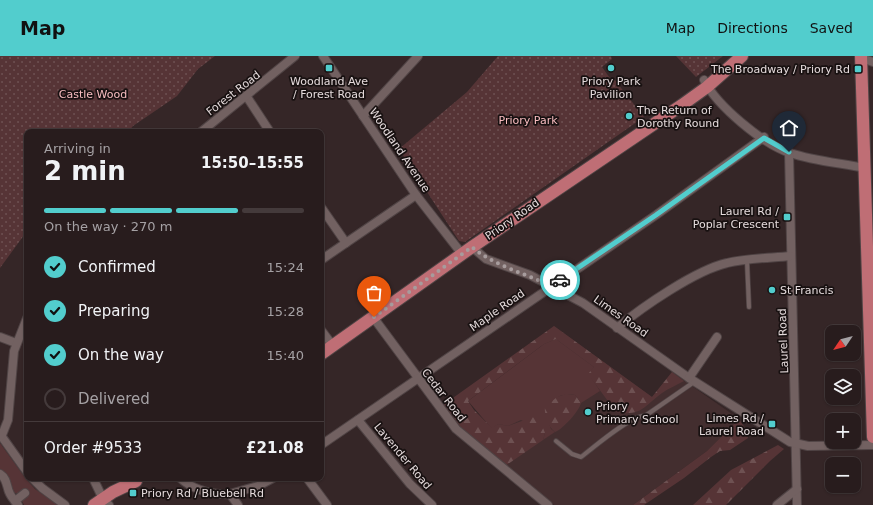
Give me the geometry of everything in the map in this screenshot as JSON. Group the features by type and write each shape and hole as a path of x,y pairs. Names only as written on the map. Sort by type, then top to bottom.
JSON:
{"main road":[{"name":"Priory Road","path":"324,352 467,250 646,127 656,123 705,84 735,56"},
{"path":"861,57 873,437"},
{"name":"Priory Road","path":"646,127 655,117 685,94 705,84"},
{"path":"104,504 113,492 134,481"},
{"path":"104,504 123,493 136,481"}],"street":[{"name":"Forest Road","path":"205,129 295,56"},
{"name":"Woodland Avenue","path":"323,56 416,195 467,250"},
{"path":"363,116 418,56"},
{"path":"861,57 873,62"},
{"path":"705,84 735,116 764,138 789,152 865,168"},
{"path":"246,97 268,129"},
{"name":"Maple Road","path":"324,444 417,378 656,215 764,138"},
{"name":"Laurel Road","path":"789,152 797,445 797,505"},
{"path":"324,258 416,195"},
{"path":"324,211 346,243"},
{"name":"Limes Road","path":"467,250 530,275 583,303 692,380 780,437 797,445 873,445"},
{"path":"617,328 632,316 703,271 728,263 791,256"},
{"name":"Cedar Road","path":"374,317 417,378 456,429 546,505"},
{"path":"24,325 16,343 8,420 1,435 24,468"},
{"path":"324,334 333,346"},
{"path":"0,337 16,343"},
{"path":"692,380 717,337"},
{"name":"Lavender Road","path":"358,420 410,484 432,505"},
{"path":"0,474 4,477 9,487 9,492 16,503 25,493"},
{"path":"35,481 42,488 66,505"},
{"path":"94,481 104,504"},
{"path":"185,481 199,490 230,494 258,486 267,481"},
{"path":"309,481 327,505"},
{"path":"777,505 797,489"},
{"path":"230,494 238,505"}],"lane":[{"path":"747,261 749,307"},
{"path":"556,441 572,454 581,457 627,422 645,416 692,380"}],"shaded area":[{"name":"Priory Primary School","path":"554,326 652,397 672,372 739,419 707,451 633,505 554,505 479,446"}],"green space":[{"name":"Castle Wood","path":"0,56 215,56 198,69 177,96 130,129 24,129 24,235 0,268"},
{"name":"Priory Park","path":"498,56 611,56 612,59 602,67 612,81 614,79 644,117 465,242 459,241 399,149 467,92"},
{"path":"676,56 723,56 696,77"},
{"path":"554,326 652,397 672,372 684,381 665,391 637,412 616,412 588,374 594,367 556,339 544,344 468,401 474,410 492,428 498,424 508,426 533,417 541,423 545,433 543,440 505,466 462,429 443,405"},
{"path":"556,339 594,367 589,374 600,391 581,403 575,395 564,395 557,398 545,412 551,429 555,432 543,440 545,433 521,420 508,426 498,424 492,429 468,401 544,344"},
{"path":"566,394 575,395 581,403 570,419 555,432 547,421 545,407 557,397"},
{"path":"739,419 747,431 748,438 730,450 720,451 644,505 633,505 707,451"},
{"path":"0,443 24,476 24,481 28,481 35,489 58,505 24,505 22,501 27,494 14,493 6,473 0,471"},
{"path":"778,445 784,449 726,505 693,505 731,470"}],"way so far":[{"path":"374,317 472,247 486,258 530,275 551,286 560,280"}],"place":[{"name":"Woodland Ave / Forest Road","path":"329,68"},
{"name":"Priory Park Pavilion","path":"611,68"},
{"name":"The Broadway / Priory Rd","path":"858,69"},
{"name":"The Return of Dorothy Round","path":"629,116"},
{"name":"Laurel Rd / Poplar Crescent","path":"787,217"},
{"name":"St Francis","path":"772,290"},
{"name":"Priory Primary School","path":"588,412"},
{"name":"Limes Rd / Laurel Road","path":"772,424"},
{"name":"Priory Rd / Bluebell Rd","path":"133,493"}],"route":[{"path":"560,280 656,215 764,138 789,152"}]}
